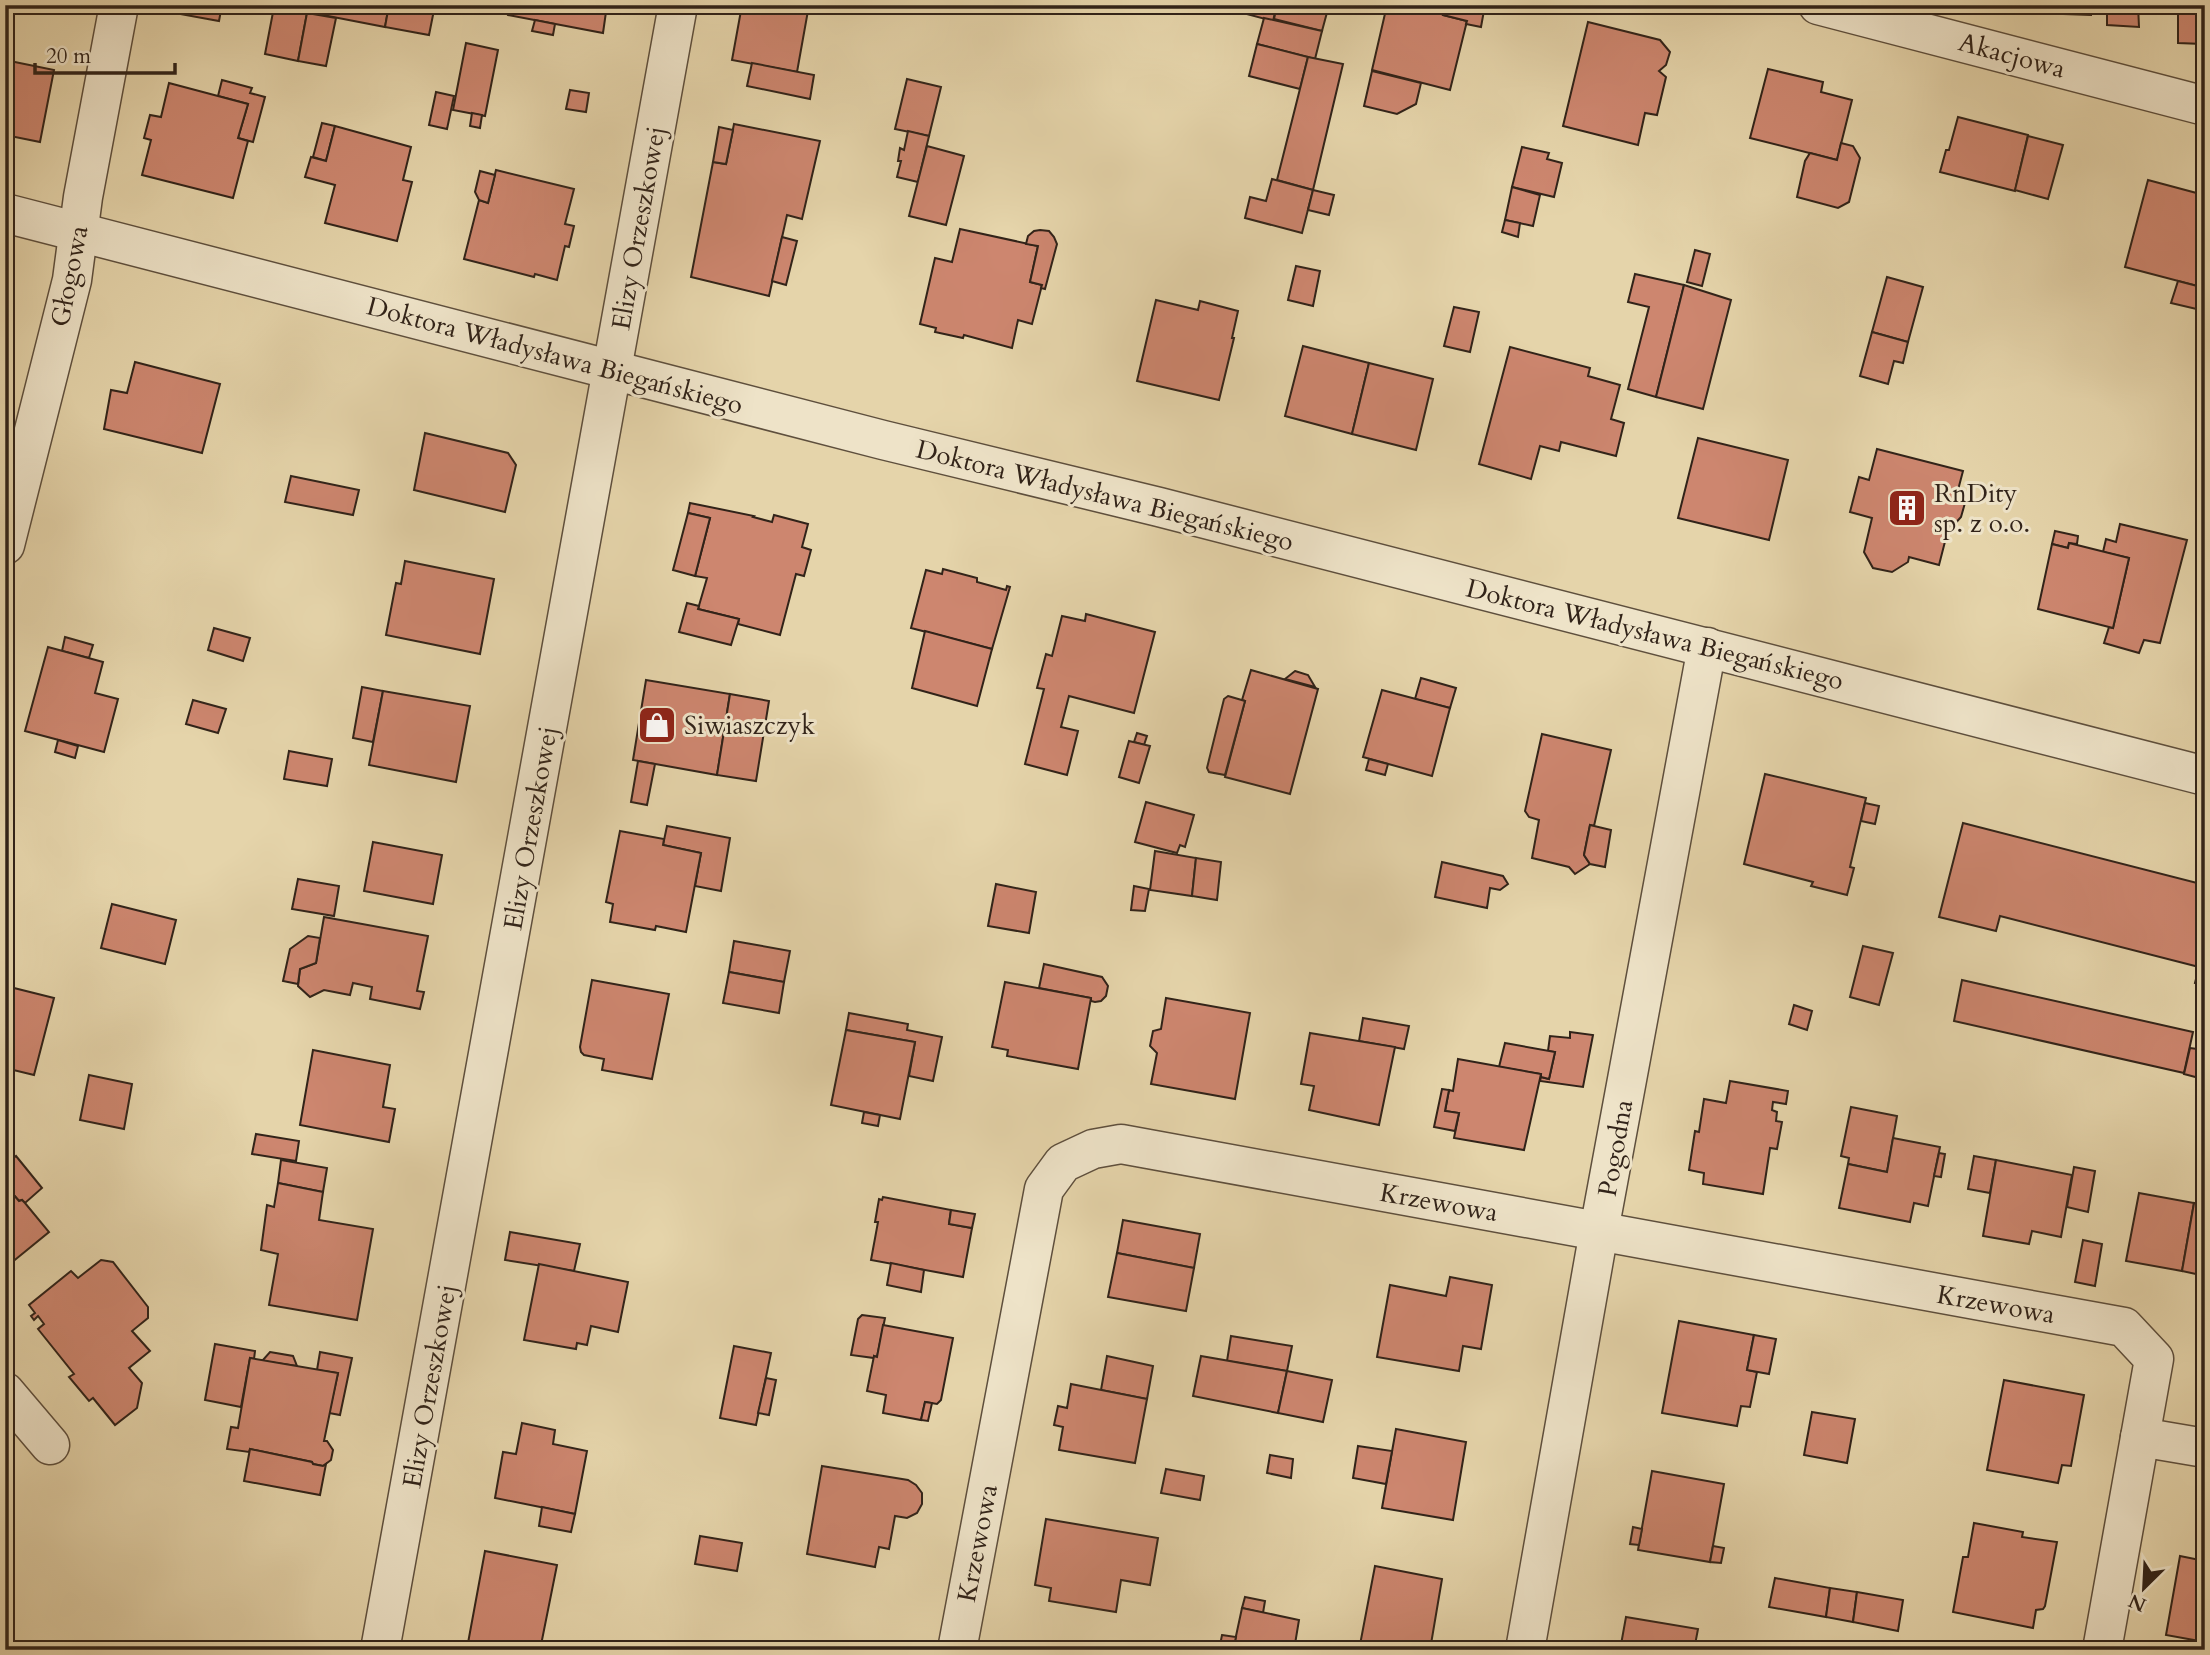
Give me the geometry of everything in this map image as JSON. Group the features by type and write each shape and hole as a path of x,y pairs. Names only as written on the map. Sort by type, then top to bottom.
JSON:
{"street":[{"name":"Głogowa","path":"5,545 72,280 83,197 119,5"},
{"name":"Elizy Orzeszkowej","path":"380,1650 678,5"},
{"name":"Akacjowa","path":"1818,5 2205,106"},
{"name":"Doktora Władysława Biegańskiego","path":"5,213 883,440 1172,510 2205,776"},
{"name":"Pogodna","path":"1525,1650 1707,647"},
{"name":"Krzewowa","path":"957,1650 1044,1189 1063,1163 1093,1149 1121,1144 2124,1327 2154,1359 2140,1437"},
{"path":"5,1392 50,1445"},
{"path":"2102,1650 2140,1437 2205,1448"}],"building":[{"path":"181,5 222,5 219,21 180,14"},
{"path":"303,5 389,5 385,27 302,11"},
{"path":"389,5 435,5 429,35 385,27"},
{"path":"510,5 607,5 603,33 508,15"},
{"path":"742,5 809,5 797,72 732,60"},
{"path":"1213,5 1277,5 1273,21"},
{"path":"1277,5 1329,5 1322,31 1274,19"},
{"path":"1387,5 1446,5 1443,15 1467,21 1450,90 1372,70"},
{"path":"1446,5 1485,5 1481,27 1443,15"},
{"path":"2064,5 2138,5 2139,27 2107,25 2107,12 2091,12 2091,15 2064,14"},
{"path":"2178,5 2205,5 2205,52 2203,44 2178,43"},
{"path":"274,7 307,13 298,61 265,54"},
{"path":"307,13 336,18 326,66 298,61"},
{"path":"1264,18 1322,31 1315,59 1257,44"},
{"path":"535,20 555,24 553,35 532,31"},
{"path":"1588,22 1660,40 1670,52 1666,65 1659,71 1666,77 1657,115 1645,113 1638,145 1563,126"},
{"path":"466,43 498,50 485,116 453,110"},
{"path":"1257,44 1308,57 1300,89 1249,76"},
{"path":"1308,57 1343,64 1313,190 1277,180"},
{"path":"5,60 54,70 40,142 5,135"},
{"path":"752,63 814,75 810,99 747,86"},
{"path":"1768,69 1823,82 1821,92 1852,100 1837,160 1750,138"},
{"path":"1372,71 1421,83 1416,104 1397,114 1364,106"},
{"path":"907,79 941,87 929,136 895,129"},
{"path":"222,80 252,88 250,93 265,97 253,142 238,138 248,104 218,96"},
{"path":"169,83 248,104 238,138 248,141 233,198 142,175 151,140 144,138 150,115 161,117"},
{"path":"570,90 589,93 586,112 566,109"},
{"path":"436,92 454,96 447,129 429,125"},
{"path":"472,113 482,115 480,128 470,126"},
{"path":"1958,117 2028,135 2015,191 1940,172"},
{"path":"322,123 335,126 326,161 313,157"},
{"path":"734,124 820,141 802,219 787,215 769,296 691,277 713,162 726,164"},
{"path":"335,126 411,147 403,180 412,182 397,241 325,223 335,185 305,177 311,157 326,161"},
{"path":"719,127 733,130 726,164 713,162"},
{"path":"908,131 929,136 918,182 897,177 901,161 898,161 900,148 904,150"},
{"path":"2028,136 2063,145 2048,199 2015,190"},
{"path":"1841,143 1853,146 1860,158 1849,202 1838,208 1797,197 1805,161 1810,153 1837,160"},
{"path":"927,146 964,156 946,225 909,216"},
{"path":"1522,147 1549,153 1547,159 1562,163 1554,197 1512,187"},
{"path":"496,170 574,189 565,224 574,226 569,247 565,246 557,280 535,274 534,277 464,259 479,200 488,203"},
{"path":"480,171 495,175 488,203 479,200 475,192"},
{"path":"1272,179 1313,190 1302,233 1245,218 1250,197 1266,201"},
{"path":"2148,180 2204,195 2199,211 2205,212 2205,288 2125,267"},
{"path":"1512,187 1540,195 1533,226 1505,220"},
{"path":"1313,190 1334,195 1329,215 1308,210"},
{"path":"1505,220 1520,223 1518,237 1502,232"},
{"path":"960,229 1038,246 1030,282 1042,285 1032,324 1018,320 1012,348 964,335 963,338 935,332 936,328 920,324 935,258 952,262"},
{"path":"1040,230 1049,231 1057,244 1045,289 1041,288 1042,285 1030,282 1038,246 1026,244 1028,236"},
{"path":"782,237 797,241 786,285 772,281"},
{"path":"1695,250 1710,254 1702,286 1687,282"},
{"path":"1296,266 1320,271 1313,306 1288,300"},
{"path":"1635,274 1684,285 1656,397 1628,389 1649,307 1628,302"},
{"path":"1887,277 1923,287 1908,342 1872,332"},
{"path":"2178,281 2205,288 2205,311 2171,303"},
{"path":"1684,285 1731,300 1703,409 1656,397"},
{"path":"1156,300 1198,310 1200,301 1238,311 1219,400 1137,381"},
{"path":"1454,307 1479,312 1470,352 1444,346"},
{"path":"1872,332 1908,342 1903,363 1894,361 1888,384 1860,376"},
{"path":"1303,346 1369,363 1352,434 1285,416"},
{"path":"1510,347 1590,368 1588,376 1620,385 1611,419 1624,423 1616,456 1561,442 1559,451 1540,446 1531,479 1479,464"},
{"path":"135,362 220,384 202,453 104,429 111,390 127,393"},
{"path":"1369,363 1433,379 1416,450 1352,434"},
{"path":"425,433 508,453 516,465 505,512 414,490"},
{"path":"1698,438 1788,460 1769,540 1678,518"},
{"name":"RnDity sp. z o.o.","path":"1877,449 1963,471 1958,490 1962,491 1965,503 1961,517 1953,526 1949,526 1939,565 1909,557 1908,562 1892,572 1873,568 1864,552 1872,518 1850,512 1859,477 1869,480"},
{"path":"291,476 359,490 353,515 285,502"},
{"path":"690,503 772,522 774,515 808,524 802,547 811,550 804,576 796,574 780,635 738,624 739,619 698,609 707,578 695,576 710,518 688,513"},
{"path":"688,513 710,518 695,576 673,570"},
{"path":"2120,524 2187,540 2160,643 2144,640 2139,653 2104,643 2109,627 2113,628 2129,558 2103,552 2106,539 2116,542"},
{"path":"2055,531 2078,536 2077,544 2069,543 2068,548 2052,544"},
{"path":"2069,543 2129,558 2113,628 2038,609 2052,544 2068,548"},
{"path":"405,561 494,579 480,654 386,635 396,583 401,584"},
{"path":"943,569 977,578 977,582 1006,590 1007,586 1010,587 992,649 911,628 926,570 942,574"},
{"path":"687,603 699,606 698,609 739,619 731,645 679,632"},
{"path":"1086,614 1155,632 1134,713 1069,696 1061,727 1078,731 1067,775 1025,764 1044,689 1037,688 1046,654 1052,656 1062,616 1085,621"},
{"path":"214,628 250,638 243,661 208,650"},
{"path":"925,631 992,649 977,706 912,688"},
{"path":"65,637 93,645 89,658 62,651"},
{"path":"48,647 103,662 95,693 118,699 104,752 25,731"},
{"path":"1251,670 1318,689 1290,794 1225,777"},
{"path":"1295,671 1308,675 1315,687 1285,679"},
{"path":"1421,678 1456,688 1450,708 1415,699"},
{"path":"646,680 730,694 717,775 633,760"},
{"path":"362,687 383,691 373,742 353,738"},
{"path":"1382,690 1450,708 1432,776 1363,757"},
{"path":"383,691 470,706 456,782 369,765"},
{"path":"730,694 769,701 756,781 717,775"},
{"path":"1228,696 1245,701 1225,775 1209,772 1207,768 1224,699"},
{"path":"193,700 226,709 218,733 186,724"},
{"path":"1137,733 1147,736 1144,745 1134,742"},
{"path":"1542,734 1611,750 1594,826 1590,825 1584,855 1590,864 1575,874 1569,867 1532,858 1539,820 1529,817 1525,811"},
{"path":"58,740 78,746 75,758 55,752"},
{"path":"1129,741 1150,746 1139,783 1119,777"},
{"path":"289,751 332,759 327,786 284,779"},
{"path":"1369,759 1388,764 1385,775 1366,770"},
{"path":"638,761 655,764 647,805 631,802"},
{"path":"1765,774 1866,798 1850,867 1854,868 1847,895 1811,886 1813,882 1744,864"},
{"path":"1146,802 1194,815 1185,847 1180,845 1177,853 1135,842"},
{"path":"1865,803 1879,806 1875,824 1861,821"},
{"path":"1963,823 2205,885 2205,985 2195,983 2199,967 2000,916 1996,931 1939,917"},
{"path":"1590,825 1611,830 1605,867 1590,864 1584,855"},
{"path":"667,826 730,838 721,891 695,886 701,853 663,845"},
{"path":"620,831 664,839 663,845 701,853 686,932 610,922 613,904 606,902"},
{"path":"373,842 442,855 433,904 364,891"},
{"path":"1155,851 1196,858 1192,896 1150,890"},
{"path":"1196,858 1221,862 1217,900 1192,896"},
{"path":"1442,862 1503,876 1508,884 1500,890 1490,888 1487,908 1435,897"},
{"path":"298,879 339,886 334,916 292,909"},
{"path":"996,884 1036,892 1029,933 988,926"},
{"path":"1134,886 1149,889 1145,911 1131,910"},
{"path":"112,904 176,920 165,964 101,948"},
{"path":"324,917 428,936 417,991 424,992 420,1009 370,999 372,987 353,983 350,995 324,990 310,997 298,986 300,969 316,963"},
{"path":"308,936 320,938 316,963 300,969 298,984 283,981 290,949"},
{"path":"734,941 790,951 784,982 729,972"},
{"path":"1863,946 1893,953 1879,1005 1850,997"},
{"path":"1044,964 1102,977 1108,986 1106,996 1095,1002 1091,1001 1091,998 1039,988"},
{"path":"729,972 784,982 779,1013 723,1003"},
{"path":"5,980 12,982 10,987 54,998 34,1075 5,1068"},
{"path":"592,980 669,994 652,1079 602,1070 604,1059 581,1052"},
{"path":"1962,980 2193,1032 2184,1073 1954,1021"},
{"path":"1005,982 1091,998 1078,1069 1007,1056 1008,1050 992,1047"},
{"path":"1166,998 1250,1013 1235,1099 1151,1084 1157,1053 1150,1046 1153,1031 1161,1029"},
{"path":"1794,1005 1812,1011 1807,1030 1789,1024"},
{"path":"849,1013 908,1024 907,1030 942,1037 933,1081 909,1076 915,1042 846,1030"},
{"path":"1363,1018 1409,1026 1404,1049 1359,1041"},
{"path":"846,1030 915,1042 900,1119 831,1105"},
{"path":"1570,1032 1593,1035 1583,1087 1540,1081 1541,1077 1549,1079 1555,1052 1548,1051 1550,1036 1570,1038"},
{"path":"1310,1033 1395,1047 1379,1125 1309,1110 1314,1086 1301,1084"},
{"path":"1505,1043 1555,1052 1549,1079 1541,1077 1541,1074 1499,1067"},
{"path":"2190,1048 2205,1050 2199,1078 2184,1074"},
{"path":"313,1050 390,1065 383,1107 395,1109 389,1142 300,1125"},
{"path":"1458,1059 1541,1074 1524,1150 1454,1138 1459,1113 1445,1111 1449,1090 1453,1091"},
{"path":"89,1075 132,1084 124,1129 80,1120"},
{"path":"1730,1081 1788,1091 1786,1104 1773,1102 1772,1110 1777,1112 1776,1121 1782,1122 1777,1149 1770,1148 1763,1194 1703,1184 1704,1173 1689,1170 1695,1131 1699,1132 1704,1099 1726,1103"},
{"path":"1442,1089 1449,1090 1445,1111 1459,1113 1455,1131 1434,1127"},
{"path":"1851,1107 1897,1116 1887,1172 1848,1164 1849,1158 1841,1156"},
{"path":"864,1112 880,1115 878,1126 862,1123"},
{"path":"256,1134 299,1141 296,1161 252,1154"},
{"path":"1893,1138 1940,1147 1928,1206 1914,1203 1910,1222 1839,1208 1848,1164 1887,1172"},
{"path":"1939,1153 1945,1154 1941,1177 1934,1176"},
{"path":"16,1156 42,1188 25,1203 19,1201 5,1185 5,1165"},
{"path":"1974,1156 1996,1160 1990,1193 1968,1189"},
{"path":"281,1160 327,1168 323,1192 278,1183"},
{"path":"1996,1160 2072,1175 2061,1237 2032,1231 2029,1244 1983,1236"},
{"path":"2074,1167 2095,1171 2088,1212 2067,1207"},
{"path":"278,1183 323,1192 319,1220 373,1229 357,1320 269,1305 278,1254 261,1250 267,1205 274,1207"},
{"path":"5,1185 19,1201 25,1203 49,1232 5,1268"},
{"path":"2139,1193 2194,1203 2182,1271 2126,1261"},
{"path":"883,1197 951,1210 949,1224 972,1228 963,1277 871,1260 879,1199 882,1200"},
{"path":"2194,1203 2205,1205 2205,1276 2182,1271"},
{"path":"951,1210 975,1214 972,1228 949,1224"},
{"path":"1123,1220 1200,1234 1194,1268 1117,1253"},
{"path":"510,1232 580,1244 574,1271 505,1260"},
{"path":"2083,1240 2102,1244 2095,1286 2075,1282"},
{"path":"1117,1253 1194,1268 1186,1311 1108,1297"},
{"path":"101,1260 113,1262 148,1307 148,1318 132,1331 150,1351 129,1368 142,1383 137,1408 115,1425 93,1398 89,1401 69,1377 74,1374 38,1329 44,1324 38,1316 34,1320 31,1316 35,1313 29,1305 71,1271 78,1278"},
{"path":"891,1263 924,1270 921,1292 887,1285"},
{"path":"539,1264 628,1282 618,1332 591,1326 587,1345 577,1343 576,1349 524,1340"},
{"path":"1450,1277 1492,1285 1481,1349 1463,1346 1459,1371 1377,1357 1390,1285 1446,1296"},
{"path":"862,1315 885,1318 877,1357 874,1358 851,1355 858,1319"},
{"path":"1679,1321 1754,1335 1747,1370 1757,1372 1750,1407 1741,1406 1737,1426 1662,1413"},
{"path":"883,1325 953,1338 941,1400 937,1404 925,1402 921,1420 883,1413 886,1395 867,1391"},
{"path":"1754,1335 1776,1339 1769,1374 1747,1370"},
{"path":"1231,1336 1292,1346 1287,1371 1227,1361"},
{"path":"215,1344 255,1351 254,1359 250,1358 241,1407 205,1400"},
{"path":"734,1346 771,1353 756,1425 720,1418"},
{"path":"270,1352 293,1356 297,1366 262,1361"},
{"path":"320,1352 352,1358 340,1415 329,1413 338,1373 317,1370"},
{"path":"1107,1356 1153,1366 1147,1399 1101,1390"},
{"path":"1201,1356 1287,1371 1278,1413 1193,1396"},
{"path":"250,1358 338,1373 324,1441 327,1441 333,1450 331,1460 323,1466 250,1449 249,1452 227,1449 231,1427 238,1428"},
{"path":"1287,1371 1332,1380 1323,1422 1278,1413"},
{"path":"766,1378 776,1380 769,1415 758,1413"},
{"path":"2004,1380 2084,1395 2071,1466 2062,1465 2058,1483 1987,1470"},
{"path":"1071,1384 1147,1399 1135,1463 1059,1450 1063,1427 1054,1425 1058,1406 1067,1408"},
{"path":"925,1402 932,1403 928,1421 921,1420"},
{"path":"1812,1412 1855,1419 1847,1463 1804,1455"},
{"path":"522,1423 555,1430 553,1444 587,1451 575,1514 495,1498 503,1452 516,1454"},
{"path":"1396,1429 1466,1442 1453,1520 1382,1508"},
{"path":"1358,1446 1392,1451 1386,1484 1353,1478"},
{"path":"250,1449 323,1466 326,1464 320,1495 244,1481"},
{"path":"1270,1455 1293,1459 1291,1478 1267,1473"},
{"path":"822,1466 908,1480 922,1493 922,1504 917,1513 907,1518 895,1516 889,1549 879,1547 875,1567 807,1554"},
{"path":"1166,1469 1204,1476 1200,1500 1161,1493"},
{"path":"1652,1471 1724,1484 1710,1562 1638,1550"},
{"path":"542,1507 575,1514 571,1532 539,1526"},
{"path":"1046,1519 1158,1538 1150,1585 1121,1580 1116,1612 1049,1601 1051,1588 1035,1585"},
{"path":"1974,1523 2023,1532 2022,1537 2057,1542 2045,1606 2036,1610 2033,1628 1953,1612 1963,1557 1968,1557"},
{"path":"1633,1527 1642,1529 1639,1545 1630,1544"},
{"path":"700,1536 742,1543 737,1571 695,1564"},
{"path":"1713,1546 1724,1548 1721,1563 1710,1562"},
{"path":"485,1551 557,1565 540,1650 503,1650 468,1643"},
{"path":"2180,1556 2205,1561 2205,1642 2166,1635"},
{"path":"1375,1566 1442,1579 1430,1650 1359,1650"},
{"path":"1775,1578 1830,1588 1826,1617 1769,1607"},
{"path":"1830,1588 1857,1592 1853,1622 1826,1617"},
{"path":"1857,1592 1903,1600 1898,1631 1853,1622"},
{"path":"1245,1597 1265,1601 1263,1613 1242,1608"},
{"path":"1242,1608 1299,1620 1294,1650 1233,1650"},
{"path":"1626,1617 1698,1629 1694,1650 1620,1650"},
{"path":"1222,1635 1236,1637 1233,1650 1219,1650"}],"place":[{"name":"RnDity sp. z o.o.","path":"1907,508"},
{"name":"Siwiaszczyk","path":"657,725"}]}
